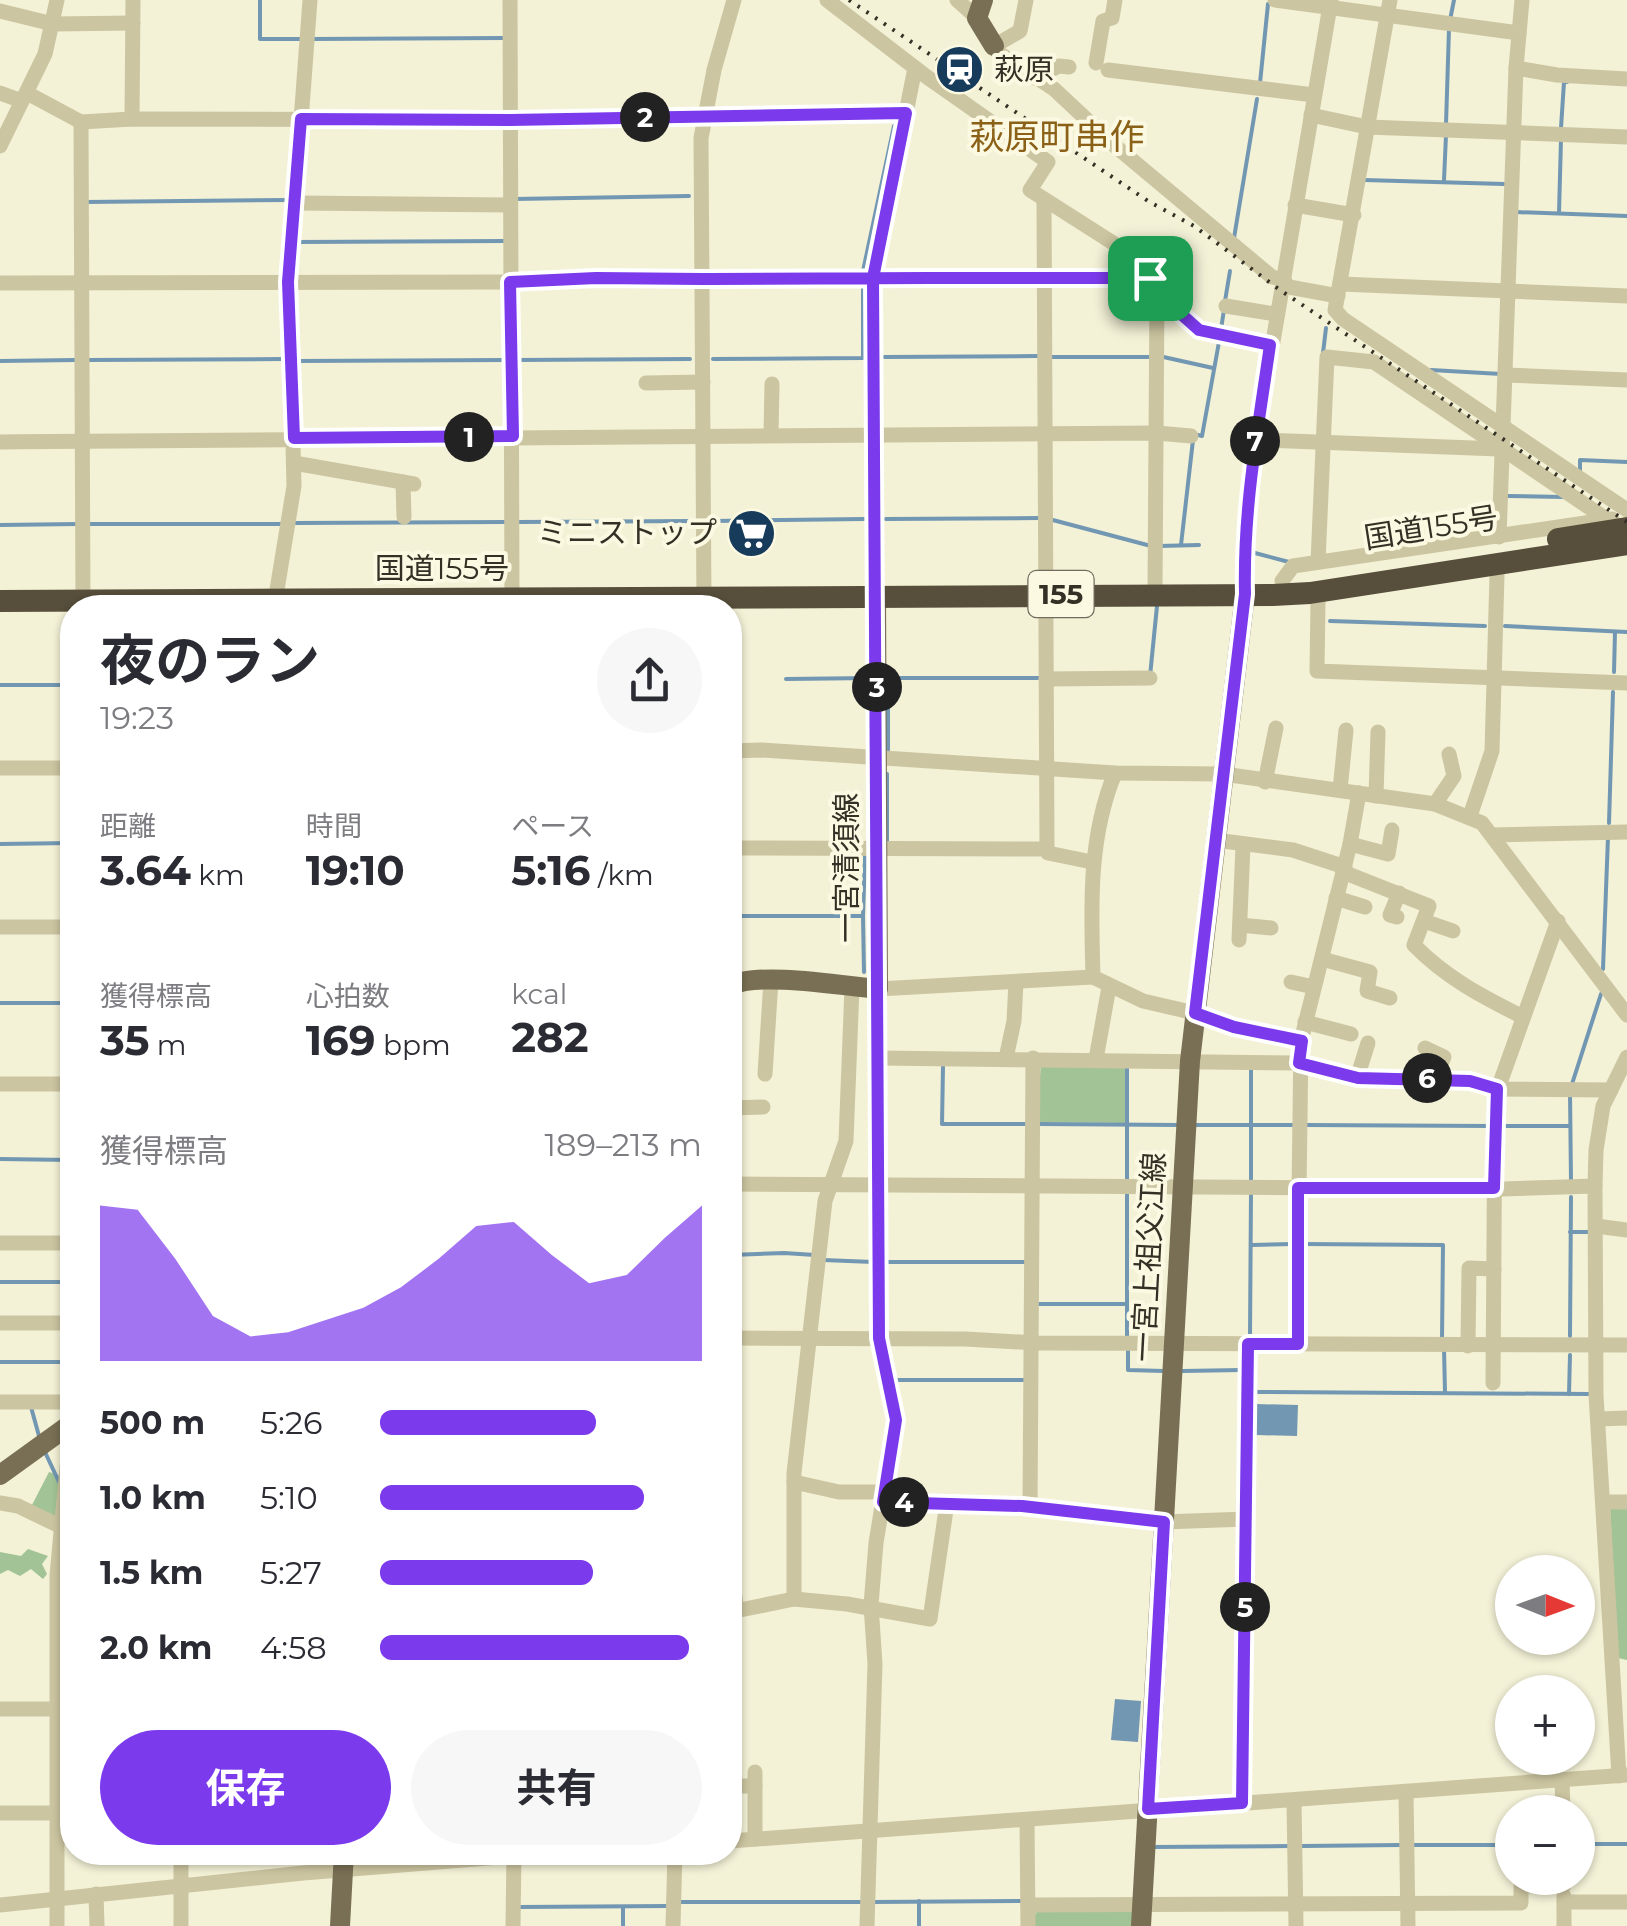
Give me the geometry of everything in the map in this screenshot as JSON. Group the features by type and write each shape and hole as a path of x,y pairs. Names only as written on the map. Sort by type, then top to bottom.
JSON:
{"highway":[{"name":"国道155号","path":"1245,594 1282,582 1487,564 1620,527"},
{"name":"国道155号","path":"742,601 1310,592 1627,544"},
{"name":"国道155号","path":"0,601 60,603"}],"main road":[{"path":"980,9 994,46"},
{"name":"一宮上祖父江線","path":"1142,1916 1190,1061 1245,594"},
{"name":"一宮清須線","path":"742,983 771,980 878,989 876,596"},
{"path":"0,1475 60,1432"},
{"path":"340,1926 343,1865"}],"street":[{"path":"0,146 45,54 57,0"},
{"path":"132,119 133,0"},
{"path":"276,595 294,463 288,282 310,0"},
{"path":"510,0 512,595"},
{"path":"704,595 700,138 734,0"},
{"path":"827,0 1048,162 1030,190 1132,255 1199,330 1270,345"},
{"path":"957,0 980,9"},
{"path":"1026,0 1020,32 994,46 1054,89 1114,145 1289,287 1627,296"},
{"path":"1115,0 1112,18 1103,21 1102,67 1314,95"},
{"path":"1275,0 1330,4 1387,17 1519,33"},
{"path":"1390,0 1336,310 1344,320 1627,514 1620,527"},
{"path":"1499,537 1513,133 1522,0"},
{"path":"1245,594 1244,534 1255,442 1330,4"},
{"path":"0,11 52,24 133,22"},
{"path":"1034,78 1059,66 1069,67"},
{"path":"876,596 873,278 915,68"},
{"path":"1516,68 1556,75 1627,79"},
{"path":"0,93 25,97 81,122 906,113"},
{"path":"1311,115 1367,127 1627,137"},
{"path":"81,122 83,595"},
{"path":"1044,200 1047,850"},
{"path":"295,203 510,205"},
{"path":"1295,206 1354,214"},
{"path":"0,283 510,282 596,278 1043,278 1153,282"},
{"path":"1153,282 1157,434 1155,593"},
{"path":"1226,306 1276,314"},
{"path":"1318,562 1327,358 1374,362 1620,527"},
{"path":"1505,376 1627,380"},
{"path":"646,382 703,382"},
{"path":"772,384 772,435"},
{"path":"0,442 703,435 1191,436"},
{"path":"1255,442 1503,449"},
{"path":"294,463 408,483 404,517"},
{"path":"1282,582 1293,566 1499,537 1620,527"},
{"path":"1470,816 1492,751 1494,678 1487,564 1627,554"},
{"path":"1310,592 1318,600 1318,671 1627,682"},
{"path":"1046,679 1150,678"},
{"path":"1265,782 1276,728"},
{"path":"1340,790 1346,730"},
{"path":"1298,1344 1299,1063 1305,1022 1336,898 1368,794 1378,732"},
{"path":"742,752 1115,773 1223,774 1435,804 1482,823 1627,1015"},
{"path":"1435,804 1461,774 1449,754"},
{"path":"0,768 60,768"},
{"path":"1093,977 1092,862 1098,822 1115,773"},
{"path":"1350,844 1388,854 1392,830"},
{"path":"1492,836 1627,832"},
{"path":"1215,840 1293,850 1429,906 1414,945 1469,990 1523,1018"},
{"path":"1242,846 1240,933 1271,928"},
{"path":"742,848 1047,850 1092,862"},
{"path":"1397,917 1390,914 1399,893"},
{"path":"1336,898 1366,907"},
{"path":"1424,921 1453,930"},
{"path":"1493,1384 1497,1089 1558,921"},
{"path":"0,926 60,926"},
{"path":"1322,959 1370,972 1366,991 1390,998"},
{"path":"867,1926 875,1664 871,1610 896,1420 879,1338 878,989 1093,977 1142,1002 1302,1041"},
{"path":"765,1074 771,980"},
{"path":"1006,1058 1014,1022 1016,982"},
{"path":"1291,982 1314,987"},
{"path":"1096,1059 1109,986"},
{"path":"794,1600 794,1482 825,1201 846,1141 852,987"},
{"path":"1305,1022 1352,1034"},
{"path":"1248,1062 1249,1030"},
{"path":"1358,1078 1368,1043"},
{"path":"1425,1048 1444,1056 1435,1078"},
{"path":"742,1841 1623,1775 1620,1664 1599,1418 1596,1186 1604,1106 1627,1056"},
{"path":"878,1058 1299,1063 1358,1078 1435,1078 1470,1081 1497,1089 1611,1090"},
{"path":"1030,1507 1033,1058"},
{"path":"0,1084 60,1084"},
{"path":"742,1108 763,1107"},
{"path":"742,1184 1596,1186"},
{"path":"1596,1226 1627,1230"},
{"path":"0,1243 60,1243"},
{"path":"1468,1346 1469,1268 1494,1269"},
{"path":"0,1323 60,1323"},
{"path":"742,1338 1627,1345"},
{"path":"1242,1803 1248,1344"},
{"path":"0,1402 60,1402"},
{"path":"1599,1418 1627,1418"},
{"path":"794,1482 884,1497 1030,1507 1164,1522 1246,1519"},
{"path":"1604,1502 1627,1502"},
{"path":"0,1503 40,1515 60,1526"},
{"path":"742,1610 794,1600 846,1604 930,1619 947,1503"},
{"path":"60,1566 60,1594"},
{"path":"0,1709 60,1709"},
{"path":"57,1926 60,1774"},
{"path":"742,1783 755,1780 755,1840"},
{"path":"1562,1780 1562,1795"},
{"path":"1406,1793 1408,1926"},
{"path":"1294,1801 1296,1926"},
{"path":"0,1812 57,1813"},
{"path":"1027,1820 1028,1926"},
{"path":"181,1865 181,1926"},
{"path":"0,1905 181,1887 318,1865"},
{"path":"514,1865 514,1926"},
{"path":"673,1926 674,1865"},
{"path":"96,1894 98,1926"},
{"path":"1028,1905 1142,1916 1296,1904 1521,1903 1521,1895"},
{"path":"1564,1895 1564,1926"},
{"path":"1595,1895 1627,1902"}],"green space":[{"path":"1041,1064 1126,1065 1126,1123 1036,1122"},
{"path":"49,1472 60,1476 56,1521 32,1505"},
{"path":"1610,1507 1627,1507 1627,1660 1618,1658"},
{"path":"28,1549 48,1556 42,1564 47,1574 43,1579 31,1569 20,1576 8,1570 0,1574 0,1552 21,1556"},
{"path":"1135,1903 1137,1926 1032,1926 1037,1908"}],"water":[{"path":"1256,1404 1298,1405 1297,1436 1256,1435"},
{"path":"1115,1699 1141,1701 1138,1742 1111,1740"}],"waterway":[{"path":"260,0 260,39 302,39"},
{"path":"1450,20 1454,0"},
{"path":"1260,83 1268,4"},
{"path":"1446,124 1449,29"},
{"path":"311,39 505,38"},
{"path":"1561,128 1567,82"},
{"path":"1234,238 1257,99"},
{"path":"863,271 894,126"},
{"path":"1444,180 1446,135"},
{"path":"1559,213 1561,139"},
{"path":"1364,180 1504,184"},
{"path":"514,199 689,196"},
{"path":"85,202 289,200"},
{"path":"1515,212 1627,216"},
{"path":"297,242 506,241"},
{"path":"1225,301 1230,271"},
{"path":"713,359 863,358 863,285"},
{"path":"1221,329 1224,310"},
{"path":"1323,353 1326,328"},
{"path":"1198,435 1202,436 1219,342"},
{"path":"884,357 1038,356"},
{"path":"1159,356 1213,368"},
{"path":"1048,357 1153,357"},
{"path":"87,360 283,359"},
{"path":"516,360 690,359"},
{"path":"0,361 76,360"},
{"path":"297,361 507,360"},
{"path":"1431,370 1501,374"},
{"path":"1181,545 1193,440"},
{"path":"1580,474 1580,460 1627,462"},
{"path":"1507,496 1564,497"},
{"path":"886,519 1040,518"},
{"path":"714,521 864,519"},
{"path":"1049,519 1151,546"},
{"path":"518,522 693,521"},
{"path":"296,523 505,522"},
{"path":"0,525 78,524"},
{"path":"88,524 282,524"},
{"path":"1159,546 1199,545"},
{"path":"1255,553 1289,562"},
{"path":"1150,676 1157,606"},
{"path":"1330,621 1485,626"},
{"path":"1505,626 1627,632"},
{"path":"1614,672 1615,632"},
{"path":"786,679 871,678"},
{"path":"886,678 1041,678"},
{"path":"888,678 888,751"},
{"path":"0,685 60,685"},
{"path":"1609,823 1613,692"},
{"path":"887,774 887,844"},
{"path":"1603,969 1608,837"},
{"path":"0,844 60,843"},
{"path":"863,916 865,855"},
{"path":"742,916 863,916 864,972"},
{"path":"1572,1084 1601,994"},
{"path":"0,1003 60,1003"},
{"path":"1127,1065 1127,1180"},
{"path":"943,1067 942,1124 1027,1124"},
{"path":"1251,1068 1251,1125 1296,1125"},
{"path":"1570,1092 1571,1182"},
{"path":"1039,1124 1179,1125"},
{"path":"1195,1125 1251,1125 1251,1184"},
{"path":"1305,1125 1491,1126"},
{"path":"1500,1126 1570,1126"},
{"path":"0,1159 60,1160"},
{"path":"1127,1190 1127,1340"},
{"path":"1250,1337 1251,1192"},
{"path":"1570,1336 1571,1197"},
{"path":"1570,1232 1591,1232"},
{"path":"1252,1245 1293,1244"},
{"path":"1302,1244 1443,1245 1442,1339"},
{"path":"742,1255 815,1255"},
{"path":"823,1260 873,1262"},
{"path":"884,1262 1024,1262"},
{"path":"0,1282 60,1282"},
{"path":"1036,1304 1127,1304"},
{"path":"1444,1348 1445,1393"},
{"path":"1128,1349 1128,1370 1164,1371"},
{"path":"1569,1394 1570,1355"},
{"path":"0,1362 60,1362"},
{"path":"1182,1371 1242,1370"},
{"path":"895,1380 1024,1380"},
{"path":"1251,1392 1589,1394"},
{"path":"31,1407 39,1436"},
{"path":"44,1450 59,1482"},
{"path":"1595,1844 1627,1844"},
{"path":"1302,1846 1402,1845"},
{"path":"1413,1845 1495,1845"},
{"path":"1152,1847 1292,1846"},
{"path":"919,1901 919,1926"},
{"path":"873,1902 1023,1901"},
{"path":"678,1902 863,1902"},
{"path":"519,1907 668,1906"},
{"path":"623,1907 623,1926"}],"railway":[{"path":"849,0 1148,201 1194,226 1280,290 1627,522"}],"place":[{"name":"萩原","path":"959,70"},
{"name":"ミニストップ","path":"752,533"}],"district":[{"name":"萩原町串作","path":"1057,137"}],"route":[{"path":"1150,278 873,278 710,279 596,278 510,282 513,436 294,438 288,282 301,119 510,120 906,113 873,278 879,1338 896,1420 883,1502 1022,1506 1164,1522 1148,1809 1242,1803 1248,1344 1298,1344 1298,1188 1494,1188 1497,1089 1470,1081 1435,1078 1358,1078 1299,1063 1302,1041 1234,1027 1195,1013 1245,594 1249,482 1270,345 1199,330 1171,305 1150,278"}]}
